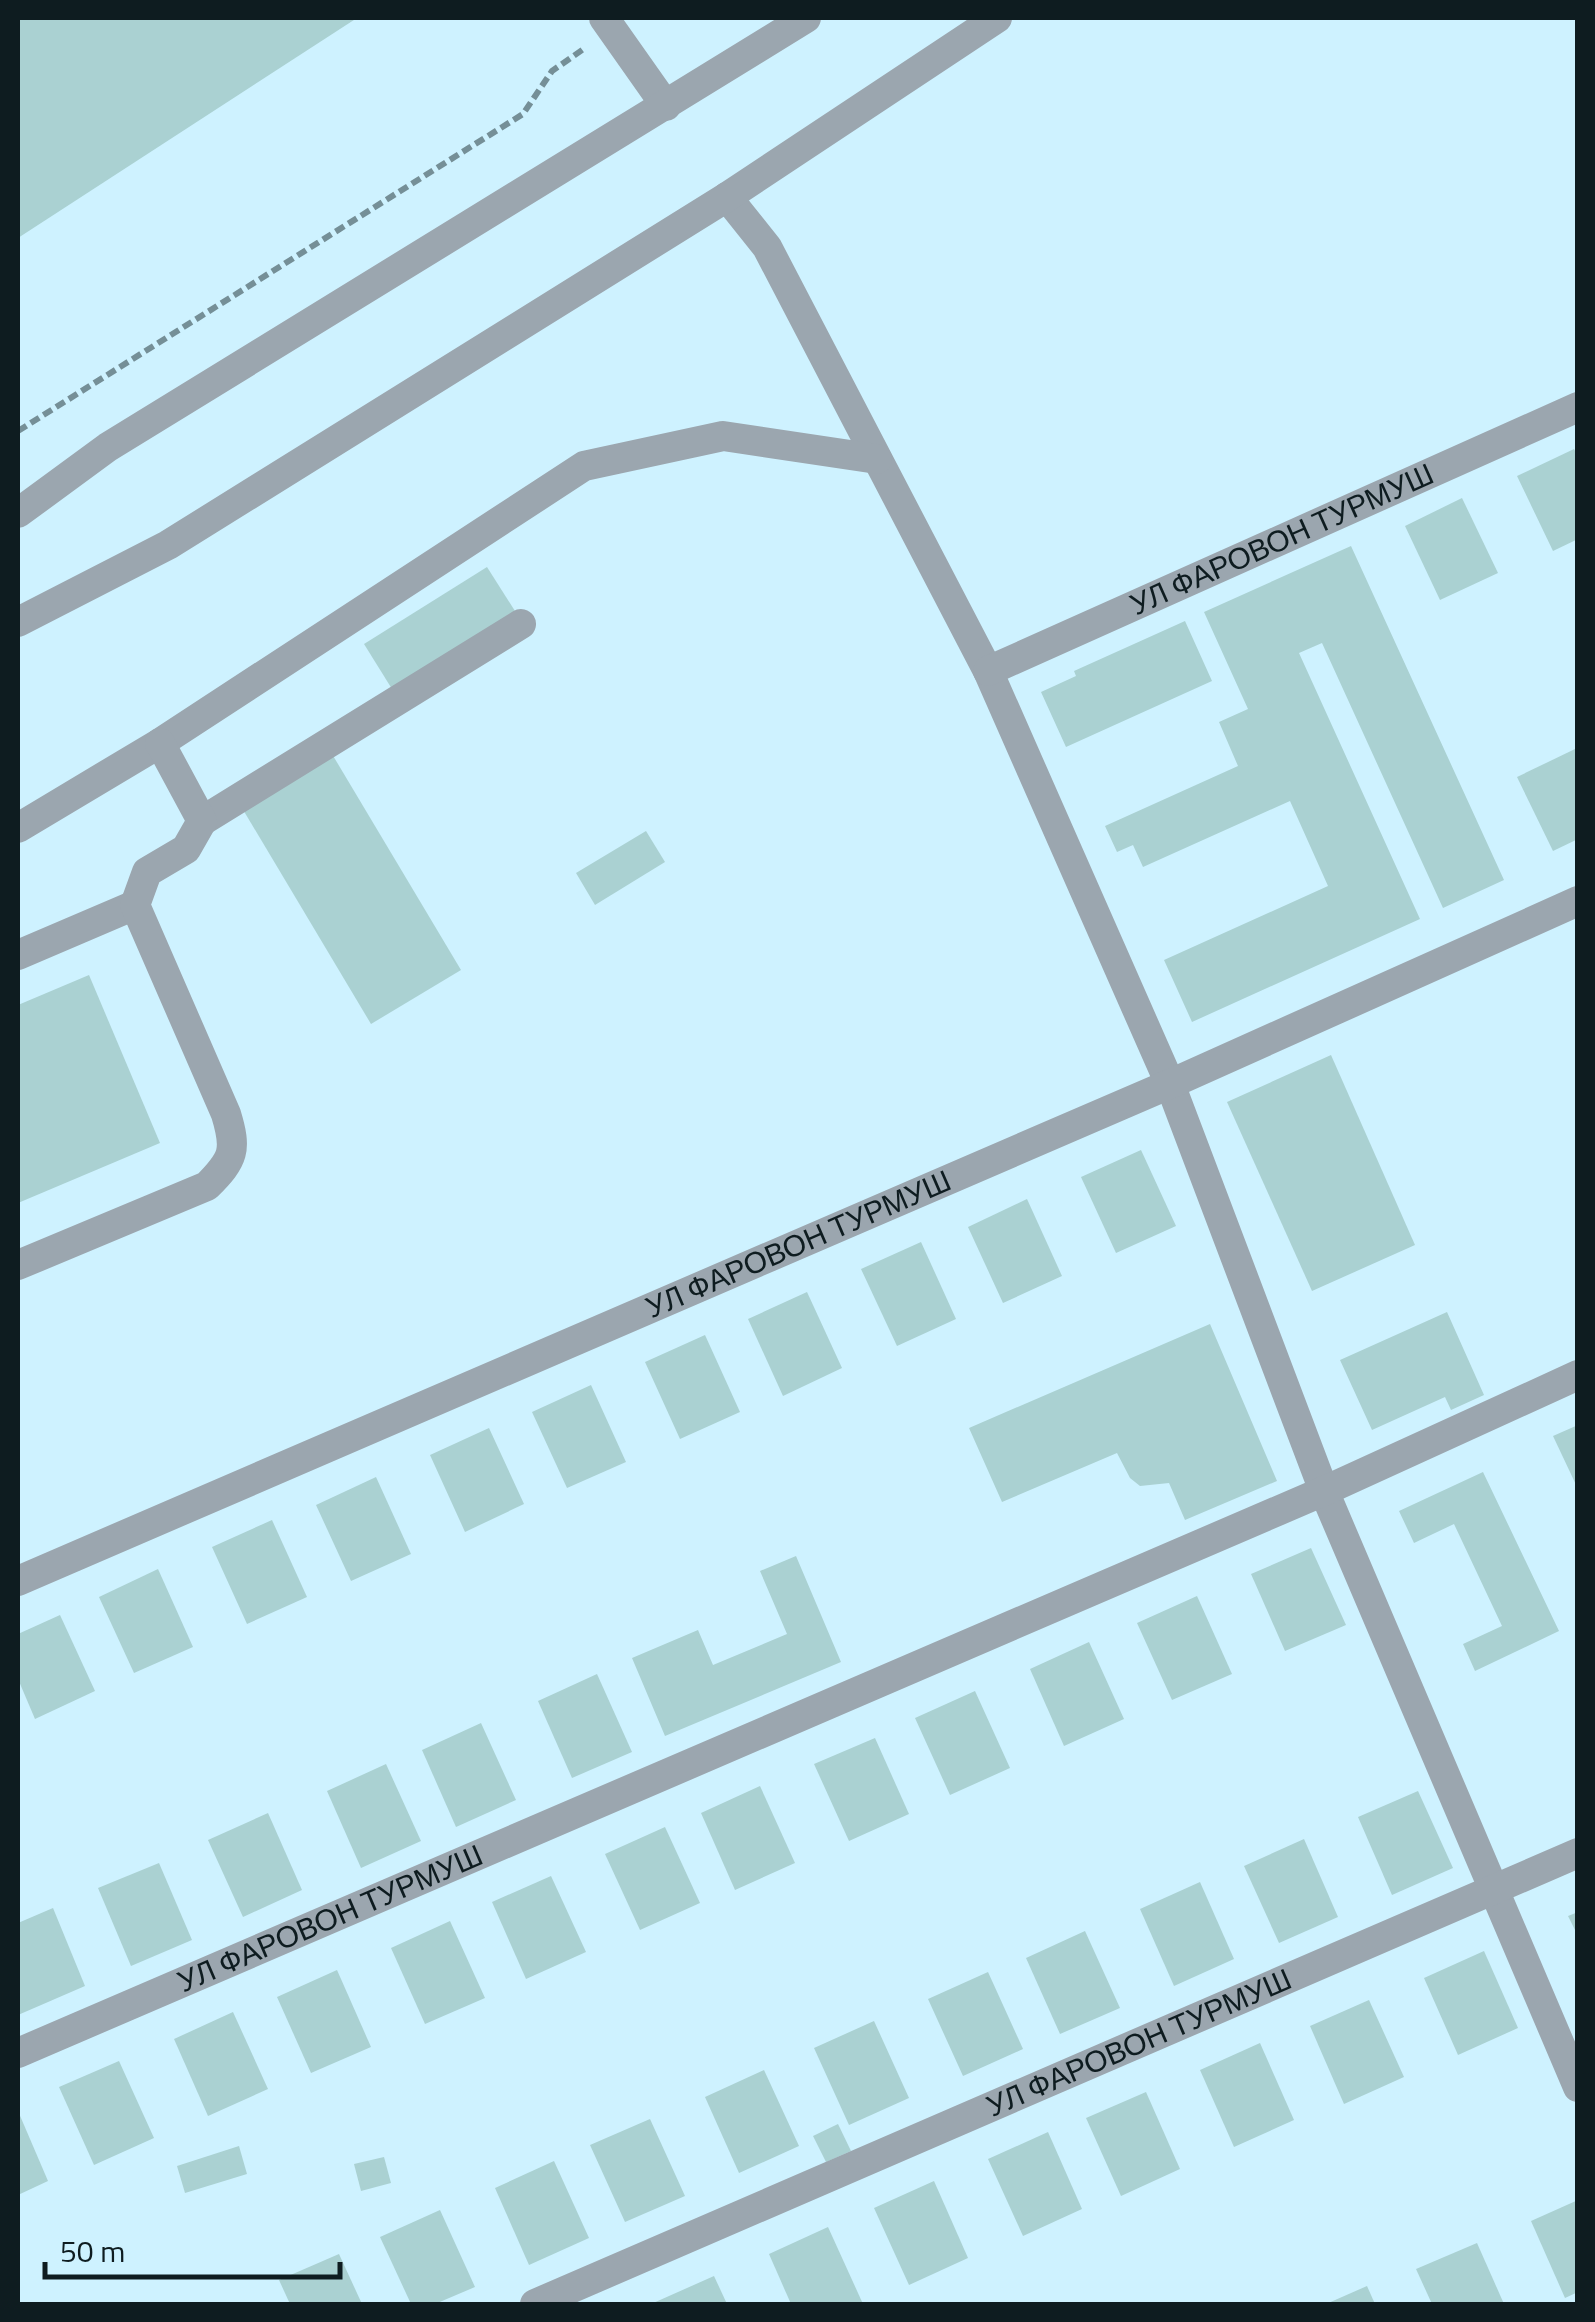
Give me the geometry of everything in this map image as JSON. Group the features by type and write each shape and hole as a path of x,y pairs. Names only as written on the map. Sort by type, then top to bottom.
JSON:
{"street":[{"path":"18,513 108,447 806,18"},
{"path":"18,622 168,545 727,197 997,18"},
{"path":"608,23 666,106"},
{"path":"727,197 767,247 988,671 1170,1084 1324,1490 1578,2088"},
{"name":"УЛ ФАРОВОН ТУРМУШ","path":"988,671 1578,408"},
{"path":"18,828 160,743 584,466 723,436 878,459"},
{"path":"18,1265 208,1186 229,1164 234,1140 226,1114 135,906 147,872 186,849 202,821 521,624"},
{"path":"160,743 202,821"},
{"name":"УЛ ФАРОВОН ТУРМУШ","path":"18,1581 1170,1084 1578,901"},
{"path":"18,955 135,906"},
{"name":"УЛ ФАРОВОН ТУРМУШ","path":"18,2053 1324,1490 1578,1375"},
{"name":"УЛ ФАРОВОН ТУРМУШ","path":"534,2304 1578,1853"}],"path":[{"path":"18,431 523,114 552,71 608,23"}],"building":[{"path":"18,18 357,18 18,238"},
{"path":"1574,449 1578,456 1578,539 1553,551 1517,476"},
{"path":"1462,498 1498,573 1440,600 1405,526"},
{"path":"1351,546 1504,880 1443,908 1322,643 1299,653 1420,919 1192,1022 1164,960 1328,886 1290,801 1143,867 1133,845 1117,852 1105,826 1238,766 1219,722 1248,709 1204,612"},
{"path":"487,567 515,611 392,689 364,644"},
{"path":"1185,621 1212,681 1066,747 1041,692 1076,676 1074,671"},
{"path":"1575,749 1578,839 1553,851 1517,777"},
{"path":"332,754 461,970 371,1024 242,808"},
{"path":"646,831 665,862 595,905 576,873"},
{"path":"89,975 160,1143 18,1203 18,1005"},
{"path":"1331,1055 1415,1245 1312,1291 1227,1102"},
{"path":"1141,1150 1176,1226 1116,1253 1081,1177"},
{"path":"1027,1199 1062,1276 1003,1303 968,1227"},
{"path":"921,1242 956,1319 897,1346 861,1269"},
{"path":"807,1292 842,1368 783,1396 748,1319"},
{"path":"1447,1312 1484,1395 1451,1410 1445,1397 1372,1430 1340,1360"},
{"path":"1210,1324 1277,1481 1185,1520 1169,1483 1140,1486 1130,1478 1117,1453 1002,1502 969,1428"},
{"path":"705,1335 740,1412 680,1439 645,1362"},
{"path":"591,1385 626,1462 567,1488 532,1412"},
{"path":"1578,1425 1578,1489 1553,1436"},
{"path":"489,1428 524,1504 465,1532 430,1455"},
{"path":"1483,1472 1559,1631 1475,1671 1463,1644 1502,1626 1454,1524 1414,1543 1399,1511"},
{"path":"376,1477 411,1554 351,1581 316,1505"},
{"path":"272,1520 307,1597 247,1624 212,1547"},
{"path":"1311,1548 1346,1625 1285,1651 1251,1574"},
{"path":"796,1556 841,1662 665,1736 632,1658 698,1630 713,1665 787,1634 760,1571"},
{"path":"158,1569 193,1647 134,1673 99,1597"},
{"path":"1197,1596 1232,1674 1172,1700 1137,1623"},
{"path":"60,1615 95,1691 35,1719 18,1679 18,1634"},
{"path":"1089,1642 1124,1719 1064,1746 1030,1669"},
{"path":"597,1674 632,1752 572,1778 538,1701"},
{"path":"975,1691 1010,1768 950,1795 915,1718"},
{"path":"481,1723 516,1800 456,1827 422,1750"},
{"path":"875,1738 909,1814 849,1841 814,1764"},
{"path":"386,1764 421,1841 361,1868 327,1791"},
{"path":"760,1786 795,1863 735,1890 701,1813"},
{"path":"1418,1791 1453,1868 1392,1895 1358,1817"},
{"path":"268,1813 302,1890 243,1917 208,1840"},
{"path":"665,1827 700,1903 640,1930 605,1854"},
{"path":"1304,1839 1338,1917 1279,1943 1244,1866"},
{"path":"159,1863 192,1940 131,1966 98,1888"},
{"path":"551,1876 586,1952 526,1979 492,1902"},
{"path":"1200,1882 1234,1959 1174,1986 1140,1909"},
{"path":"53,1908 85,1986 18,2015 18,1923"},
{"path":"1578,1912 1578,1936 1568,1916"},
{"path":"450,1921 485,1998 425,2024 391,1948"},
{"path":"1085,1931 1120,2008 1060,2034 1026,1958"},
{"path":"1484,1951 1518,2028 1458,2055 1424,1978"},
{"path":"337,1970 371,2047 311,2073 277,1997"},
{"path":"988,1972 1023,2049 963,2076 928,1999"},
{"path":"1369,2000 1404,2077 1344,2104 1310,2026"},
{"path":"233,2012 268,2089 208,2116 174,2039"},
{"path":"874,2021 909,2098 849,2125 814,2048"},
{"path":"1260,2043 1294,2120 1234,2147 1200,2070"},
{"path":"119,2061 154,2138 94,2165 59,2087"},
{"path":"764,2070 799,2146 739,2173 705,2097"},
{"path":"1146,2092 1180,2169 1121,2196 1086,2118"},
{"path":"18,2111 48,2181 18,2195"},
{"path":"650,2119 685,2196 625,2222 590,2145"},
{"path":"838,2124 851,2151 826,2162 813,2136"},
{"path":"1048,2132 1082,2209 1023,2236 988,2159"},
{"path":"239,2146 247,2174 185,2193 177,2166"},
{"path":"384,2157 391,2183 361,2191 354,2164"},
{"path":"554,2161 589,2238 529,2265 495,2188"},
{"path":"934,2181 968,2258 909,2285 874,2208"},
{"path":"1578,2200 1578,2292 1565,2298 1531,2221"},
{"path":"440,2210 475,2287 435,2304 411,2304 380,2237"},
{"path":"828,2227 863,2304 791,2304 769,2254"},
{"path":"1477,2243 1504,2304 1432,2304 1416,2269"},
{"path":"339,2254 362,2304 290,2304 279,2280"},
{"path":"714,2276 727,2304 651,2304"},
{"path":"1367,2286 1375,2304 1326,2304"}]}
